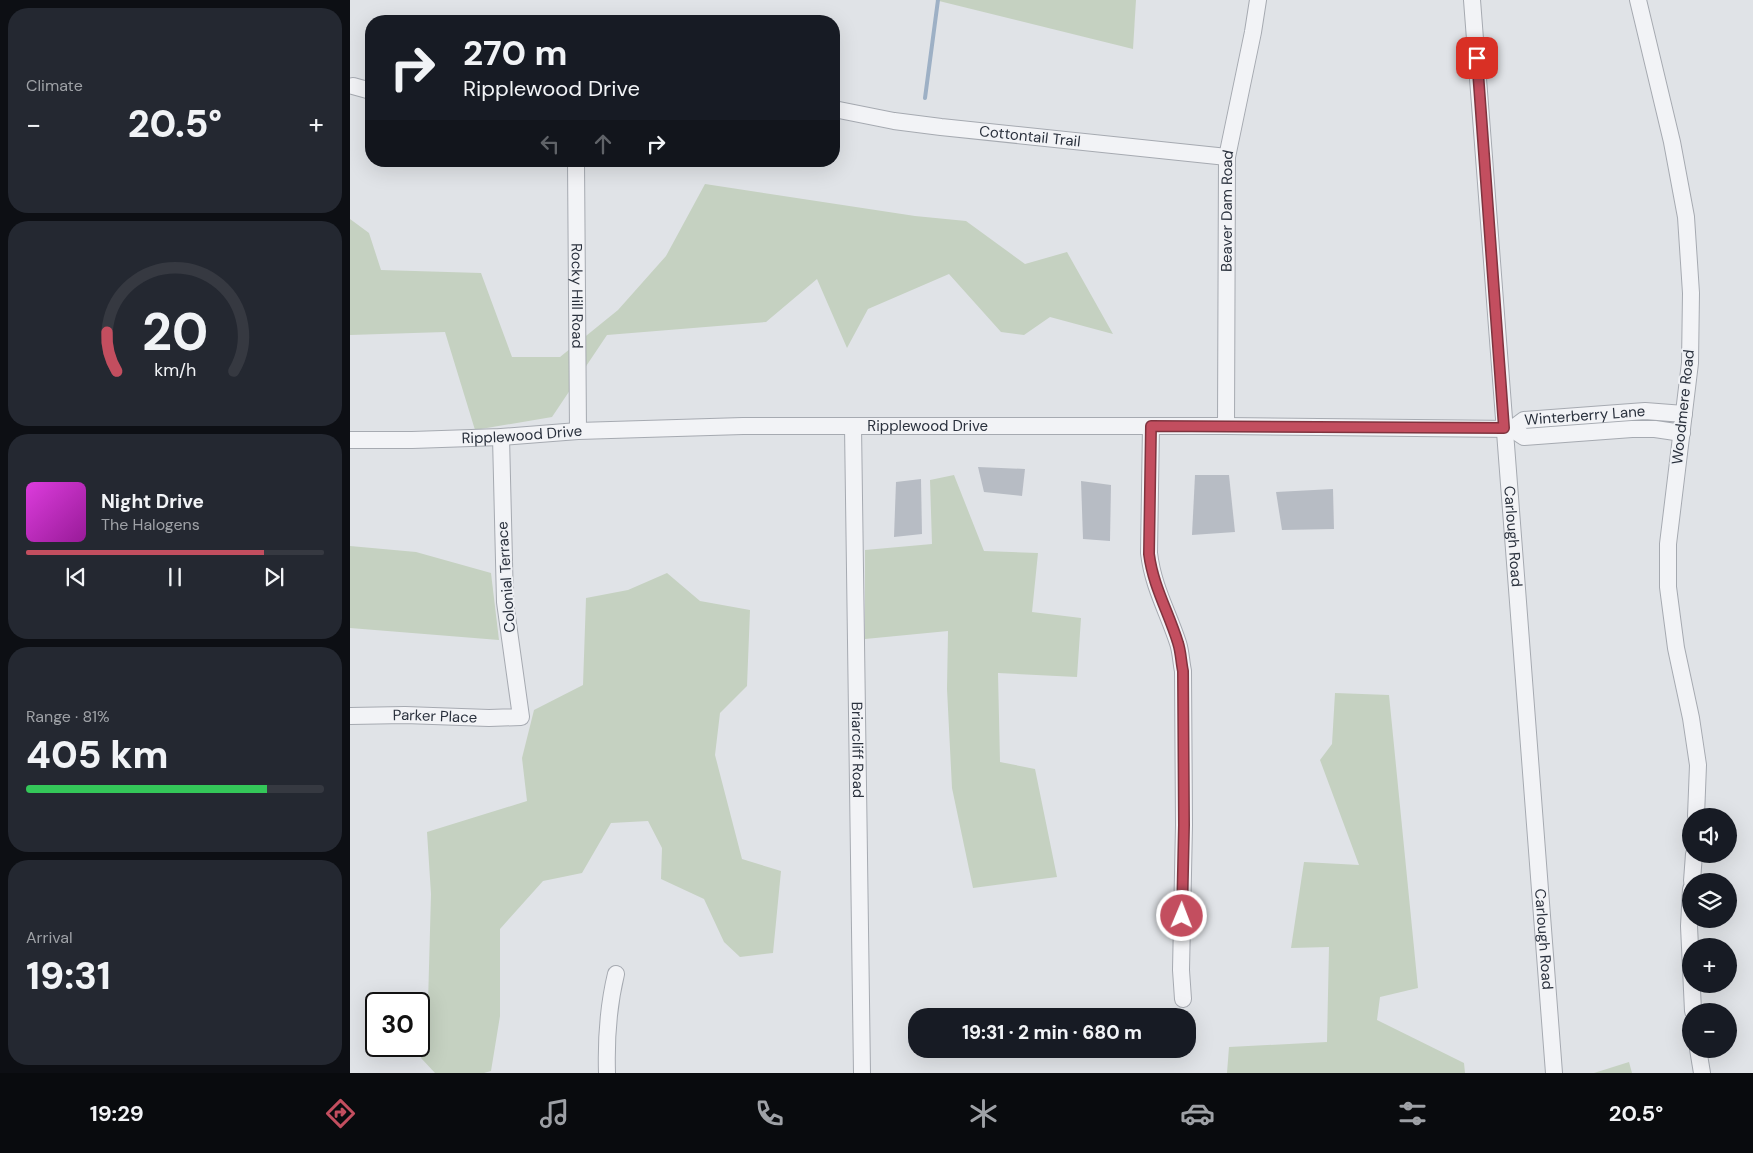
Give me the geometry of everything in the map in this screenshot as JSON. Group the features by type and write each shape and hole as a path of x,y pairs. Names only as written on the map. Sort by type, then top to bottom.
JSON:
{"street":[{"name":"Beaver Dam Road","path":"1226,426 1227,157 1258,0"},
{"name":"Carlough Road","path":"1472,0 1508,429 1554,1073"},
{"name":"Woodmere Road","path":"1638,0 1672,142 1686,217 1691,292 1690,363 1668,544 1668,587 1676,648 1692,718 1698,765 1696,808"},
{"path":"353,86 365,89"},
{"name":"Cottontail Trail","path":"840,110 894,121 932,126 1227,157"},
{"name":"Rocky Hill Road","path":"576,167 578,431"},
{"name":"Winterberry Lane","path":"1508,429 1524,420 1645,411 1684,414"},
{"name":"Ripplewood Drive","path":"350,440 501,437 578,431 744,426 1226,426 1508,429"},
{"name":"Briarcliff Road","path":"853,426 862,1073"},
{"path":"1151,426 1149,554 1151,572 1179,646 1183,671 1184,825 1181,970 1183,999"},
{"name":"Winterberry Lane","path":"1508,429 1524,438 1632,429 1655,429 1682,433"},
{"name":"Colonial Terrace","path":"501,437 502,554 505,602 521,717"},
{"name":"Parker Place","path":"350,716 521,717"},
{"path":"1689,928 1693,1003"},
{"path":"607,1073 606,1047 609,1014 616,974"},
{"path":"1700,1058 1702,1073"}],"green space":[{"path":"935,0 1136,0 1133,49"},
{"path":"705,184 915,216 966,221 1025,264 1067,252 1113,334 1050,317 1024,335 1001,332 949,274 868,309 847,348 817,279 766,322 607,335 552,417 475,430 445,332 350,335 350,219 369,233 381,270 481,273 512,357 560,357 618,310 666,256"},
{"path":"954,475 984,551 1038,553 1032,612 1081,618 1077,677 998,673 1000,762 1035,769 1057,877 973,888 952,788 947,689 948,631 865,639 865,550 932,544 930,480"},
{"path":"350,546 416,552 491,573 499,640 350,628"},
{"path":"667,573 700,601 750,610 747,686 720,713 715,755 742,859 781,871 773,953 740,957 724,942 704,899 661,879 662,848 648,821 611,823 582,873 543,881 500,929 500,1016 491,1071 484,1073 435,1073 421,1058 430,1057 430,992 428,992 431,894 427,832 527,801 522,758 534,710 583,685 586,598 628,590"},
{"path":"1335,693 1389,695 1418,988 1380,997 1377,1020 1464,1063 1465,1073 1227,1073 1229,1047 1327,1042 1329,947 1291,948 1304,862 1359,865 1320,760 1332,744"},
{"path":"1629,1062 1632,1073 1594,1073"}],"building":[{"path":"978,467 1025,469 1022,496 984,492"},
{"path":"1195,475 1229,475 1235,532 1192,535"},
{"path":"921,479 922,534 894,537 896,482"},
{"path":"1081,481 1111,485 1110,541 1083,539"},
{"path":"1333,489 1334,529 1282,530 1276,492"}],"waterway":[{"path":"925,98 938,0"}],"route":[{"path":"1182,916 1184,825 1183,671 1179,646 1151,572 1149,554 1151,426 1504,428 1477,58"}]}
